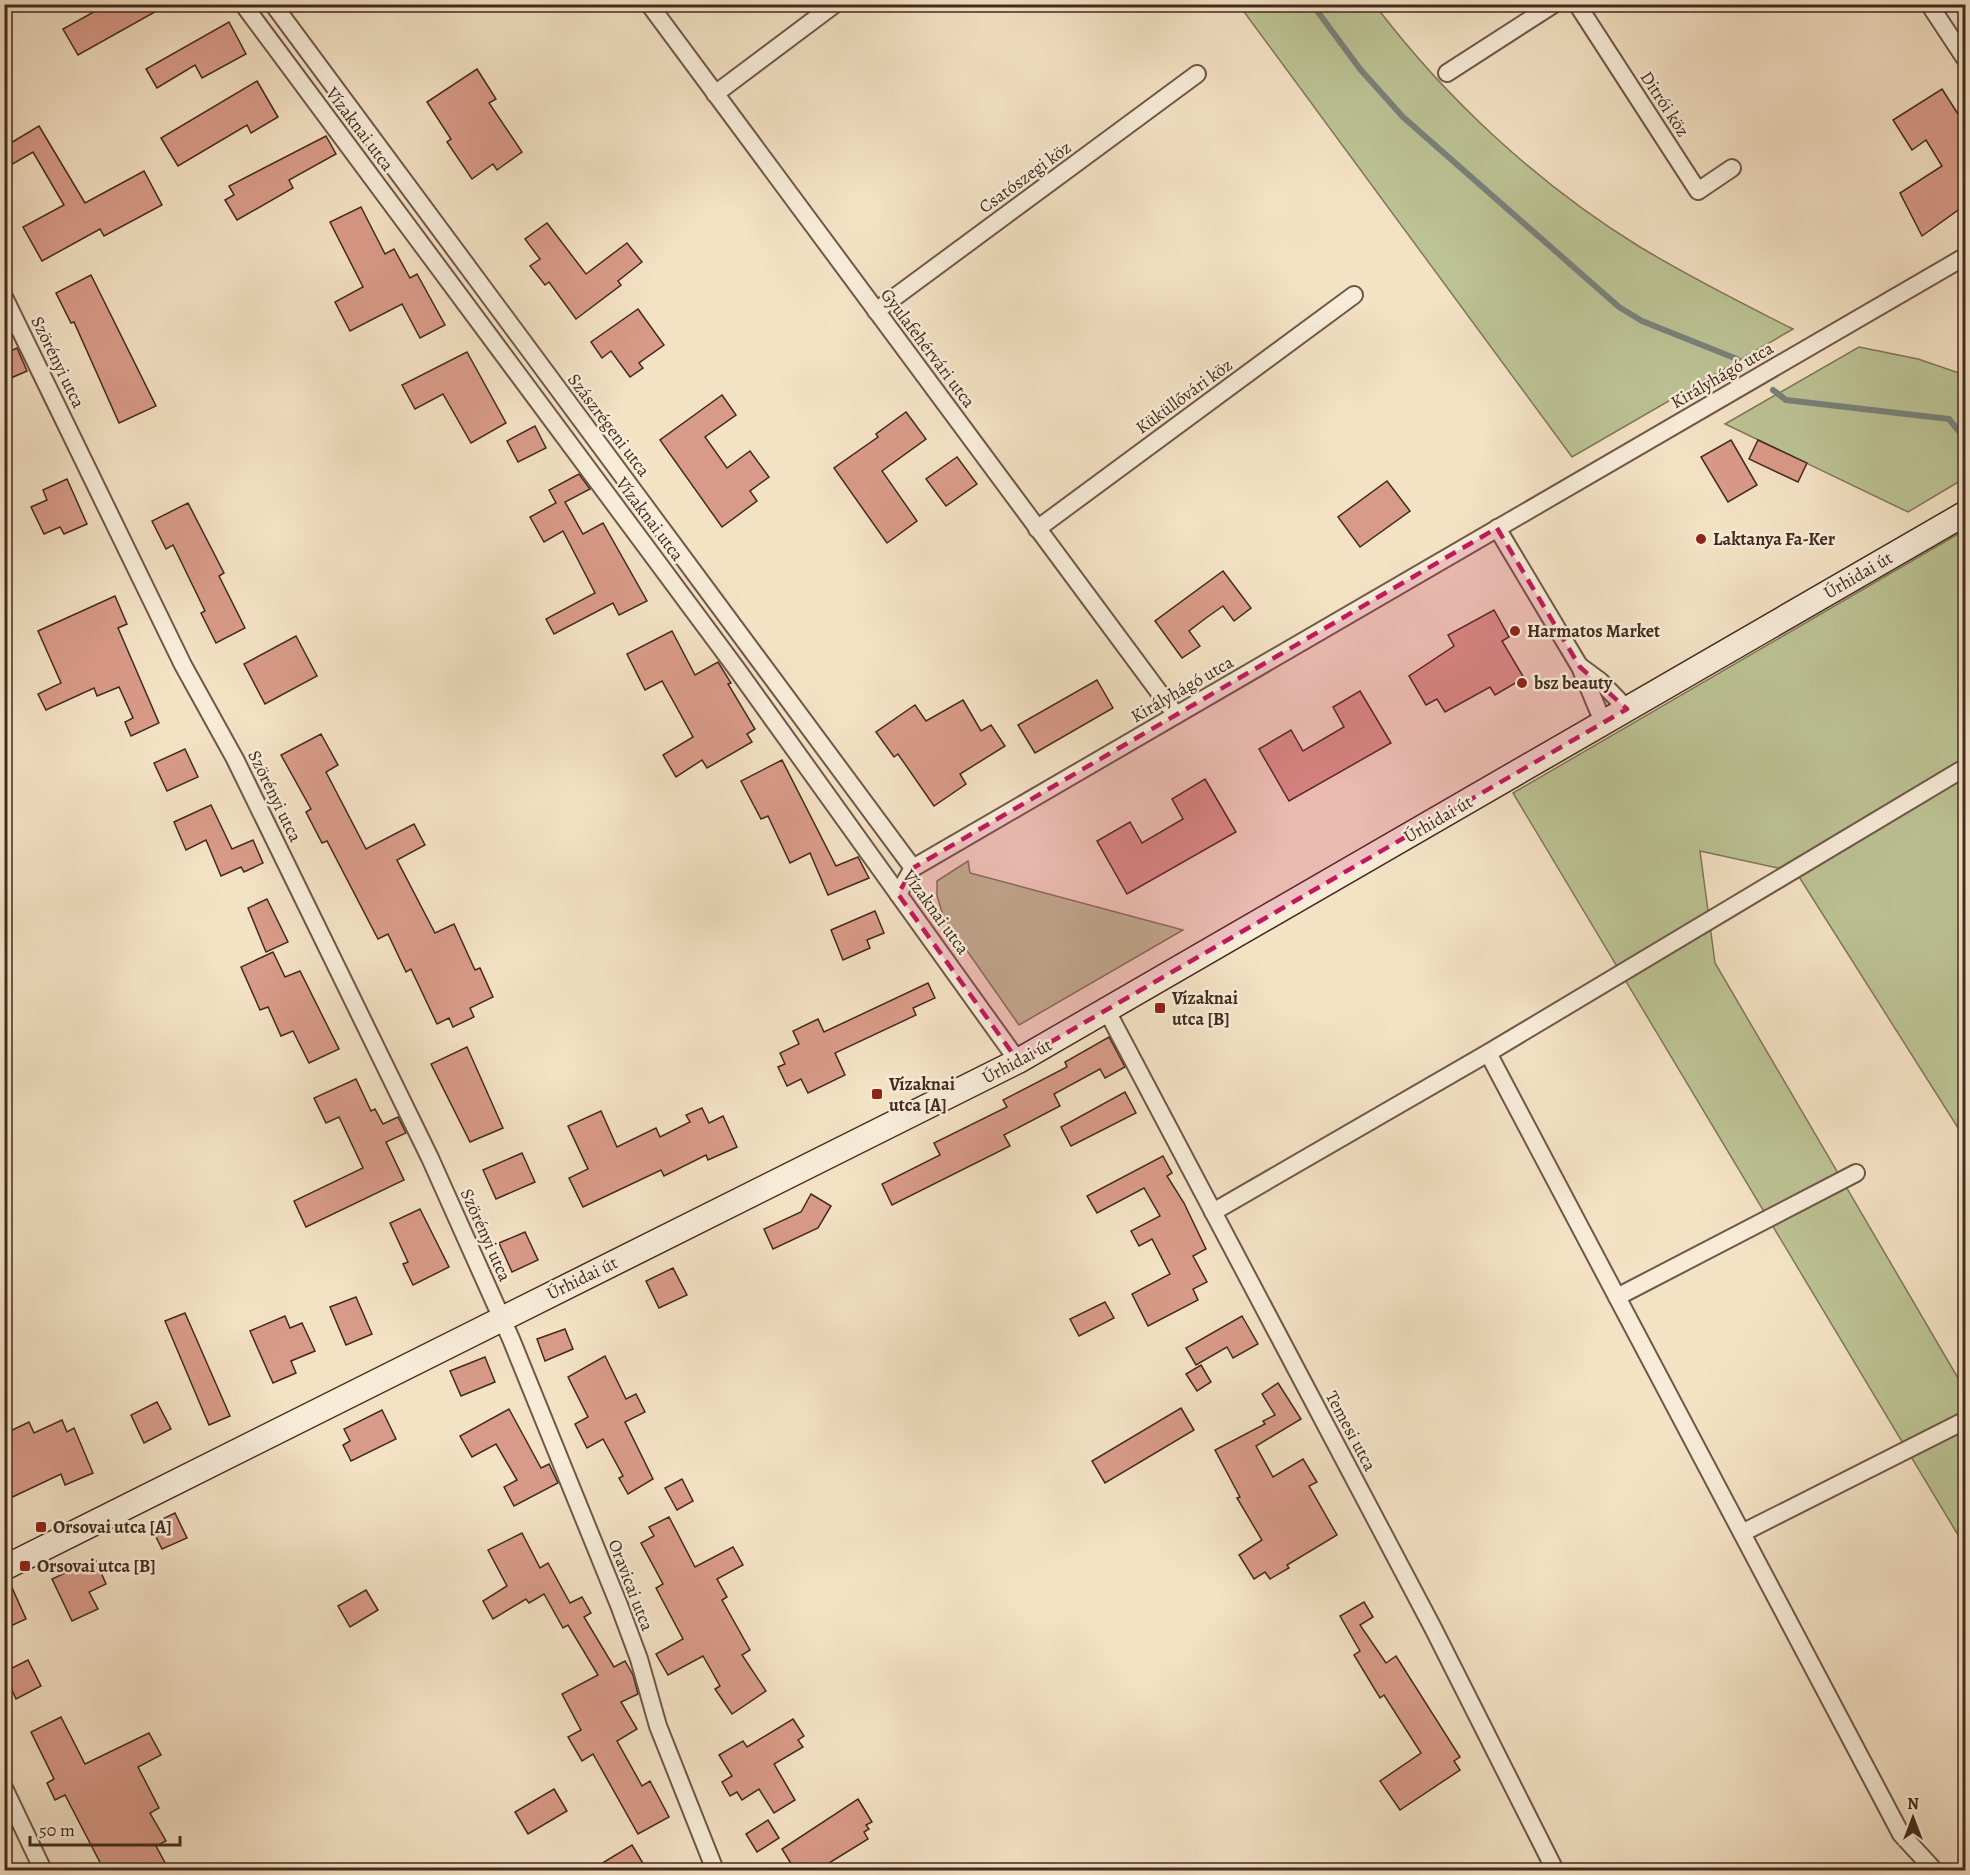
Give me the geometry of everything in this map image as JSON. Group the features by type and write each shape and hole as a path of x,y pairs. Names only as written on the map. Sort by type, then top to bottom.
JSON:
{"main road":[{"name":"Úrhidai út","path":"4,1568 1018,1061 1965,513"}],"street":[{"name":"Vízaknai utca","path":"243,4 736,668 1018,1061"},
{"name":"Szászrégeni utca","path":"273,4 913,868"},
{"name":"Gyulafehérvári utca","path":"649,4 1176,715"},
{"path":"715,94 836,4"},
{"path":"1447,74 1554,4"},
{"name":"Ditrói köz","path":"1577,4 1698,191 1732,168"},
{"path":"1929,4 1965,60"},
{"name":"Csatószegi köz","path":"876,311 1197,74"},
{"name":"Királyhágó utca","path":"898,894 913,868 1965,256"},
{"name":"Küküllővári köz","path":"1037,529 1354,295"},
{"name":"Szörényi utca","path":"4,297 183,665 235,759 426,1149 501,1318"},
{"path":"1497,528 1580,667 1603,722"},
{"path":"1580,667 1600,681 1627,709"},
{"path":"1213,1212 1488,1053 1965,767"},
{"name":"Temesi utca","path":"1107,1011 1433,1628 1555,1870"},
{"path":"1488,1053 1901,1834 1934,1870"},
{"path":"1617,1297 1856,1173"},
{"name":"Oravicai utca","path":"501,1318 619,1605 639,1659 658,1726 715,1870"},
{"path":"1742,1533 1965,1420"},
{"path":"4,1788 43,1870"}],"highlighted area":[{"path":"1497,528 1580,667 1627,709 1018,1061 898,894 913,868"}],"green space":[{"path":"1239,5 1375,5 1432,74 1463,107 1530,168 1566,196 1640,247 1793,329 1572,457"},
{"path":"1859,347 1918,359 1965,375 1965,478 1908,512 1725,424"},
{"path":"1965,530 1965,1139 1796,872 1700,851 1715,963 1965,1390 1966,1530 1958,1535 1513,793"},
{"path":"968,861 970,873 1183,930 1019,1025 944,918 937,896 937,881"}],"building":[{"path":"108,4 169,4 78,55 63,29"},
{"path":"229,22 246,54 202,78 195,65 157,88 146,69"},
{"path":"477,69 496,99 489,103 522,152 497,170 493,164 472,179 447,142 451,139 427,102"},
{"path":"257,81 278,117 251,133 247,125 178,166 161,138"},
{"path":"1942,89 1965,125 1965,205 1922,236 1900,193 1942,166 1926,140 1912,150 1893,120"},
{"path":"39,126 85,203 144,171 162,205 104,236 100,229 42,261 23,227 64,205 33,152 4,169 4,147"},
{"path":"326,136 336,154 289,180 293,188 237,220 225,200 234,195 229,186"},
{"path":"361,207 385,254 394,249 410,278 417,274 445,325 420,338 402,304 350,331 335,302 363,287 330,222"},
{"path":"547,223 586,274 627,243 642,262 618,281 621,285 576,319 549,282 545,285 530,266 540,259 525,239"},
{"path":"91,275 156,406 119,423 74,322 71,323 56,293"},
{"path":"638,309 664,345 639,363 643,368 630,377 611,351 602,358 591,342"},
{"path":"17,348 27,371 4,381 4,354"},
{"path":"467,352 506,423 471,443 443,394 415,409 402,385"},
{"path":"722,395 736,415 705,437 727,468 750,451 769,477 750,491 757,501 722,527 660,440"},
{"path":"906,412 926,439 882,471 917,521 887,543 834,468 878,437 876,434"},
{"path":"535,426 546,448 518,462 507,441"},
{"path":"1731,440 1757,485 1728,502 1701,457"},
{"path":"1758,440 1807,463 1798,482 1749,459"},
{"path":"957,457 977,484 946,506 926,479"},
{"path":"579,474 590,489 565,502 583,534 603,523 647,601 619,615 613,603 554,634 546,619 595,593 563,531 544,542 530,517 556,503 549,490"},
{"path":"67,479 87,524 64,534 60,527 44,534 31,507 47,500 43,490"},
{"path":"1387,481 1410,511 1360,547 1338,517"},
{"path":"188,503 224,573 219,576 245,628 216,643 201,613 205,611 173,545 166,549 152,521"},
{"path":"1223,571 1251,608 1234,621 1223,606 1206,618 1189,631 1200,646 1182,658 1155,621"},
{"path":"115,596 127,624 118,628 159,723 131,736 125,722 133,718 119,687 97,696 94,688 46,710 38,694 61,683 38,631"},
{"path":"1494,610 1509,637 1502,641 1524,678 1495,695 1490,687 1445,712 1437,699 1426,705 1409,676 1454,646 1448,635"},
{"path":"672,631 695,675 718,662 731,683 728,684 755,729 747,734 752,742 707,768 702,760 676,777 663,755 693,737 662,681 645,690 627,654"},
{"path":"296,636 317,676 265,704 244,664"},
{"path":"1097,680 1113,708 1035,753 1018,725"},
{"path":"1360,691 1391,743 1289,801 1259,749 1291,730 1303,751 1344,727 1333,707"},
{"path":"963,700 981,731 991,725 1005,746 960,774 966,784 934,806 898,754 894,757 876,732 915,705 926,721"},
{"path":"321,734 338,765 326,772 366,849 414,824 425,845 397,860 435,933 454,924 475,970 480,968 493,997 470,1008 474,1017 453,1027 449,1018 437,1024 411,969 406,972 388,934 378,939 327,841 322,843 306,812 311,809 281,755"},
{"path":"185,749 198,777 167,791 154,763"},
{"path":"782,760 836,866 858,857 869,878 828,895 810,853 790,863 768,816 761,819 741,781"},
{"path":"1205,779 1236,832 1127,894 1097,841 1130,822 1142,843 1183,819 1172,799"},
{"path":"211,805 232,849 253,840 263,863 244,872 241,867 221,876 206,840 186,850 174,822"},
{"path":"267,899 288,942 266,952 248,908"},
{"path":"875,911 884,933 867,940 870,948 843,960 831,930"},
{"path":"273,952 285,977 300,971 339,1049 309,1063 293,1031 281,1036 268,1007 260,1010 241,967"},
{"path":"928,983 935,998 913,1008 916,1015 835,1053 845,1075 808,1093 801,1079 787,1086 778,1067 785,1064 780,1053 799,1044 793,1031 818,1019 824,1032"},
{"path":"1109,1037 1125,1067 1105,1078 1100,1069 1054,1094 1060,1106 1004,1135 1010,1146 892,1205 882,1184 940,1155 934,1143 1007,1107 1003,1100 1067,1067 1065,1062"},
{"path":"467,1047 503,1128 470,1142 431,1064"},
{"path":"356,1079 371,1111 375,1109 383,1124 398,1117 406,1133 386,1142 404,1180 306,1227 294,1201 363,1168 339,1117 326,1123 314,1098"},
{"path":"1125,1092 1136,1113 1071,1146 1061,1127"},
{"path":"702,1108 709,1123 723,1116 737,1147 708,1160 706,1155 664,1176 661,1170 583,1207 569,1178 588,1169 568,1126 601,1111 617,1147 656,1128 660,1137 690,1122 686,1115"},
{"path":"522,1153 535,1182 496,1199 483,1170"},
{"path":"1163,1156 1172,1173 1167,1176 1184,1203 1206,1249 1193,1256 1207,1282 1193,1289 1198,1300 1148,1326 1132,1294 1170,1274 1152,1239 1139,1246 1131,1231 1160,1216 1144,1188 1097,1213 1087,1196"},
{"path":"811,1194 831,1206 818,1228 773,1249 764,1229 801,1212"},
{"path":"420,1209 449,1267 413,1285 403,1264 408,1262 390,1223"},
{"path":"525,1232 538,1260 512,1272 499,1243"},
{"path":"673,1268 687,1295 659,1308 646,1281"},
{"path":"356,1297 372,1334 346,1345 330,1307"},
{"path":"1105,1302 1114,1318 1079,1336 1070,1319"},
{"path":"185,1313 230,1416 209,1425 165,1321"},
{"path":"285,1316 290,1328 302,1323 315,1351 291,1361 296,1373 273,1383 250,1331"},
{"path":"1242,1316 1258,1344 1233,1358 1227,1347 1196,1365 1186,1348"},
{"path":"565,1329 573,1349 545,1361 537,1339"},
{"path":"605,1356 626,1399 636,1394 645,1412 625,1422 653,1479 628,1494 619,1478 623,1476 603,1439 587,1448 575,1424 588,1417 568,1377"},
{"path":"485,1357 495,1382 461,1396 450,1371"},
{"path":"1201,1365 1211,1382 1197,1391 1186,1374"},
{"path":"1278,1383 1301,1419 1256,1446 1273,1477 1303,1459 1317,1482 1309,1486 1337,1535 1287,1565 1289,1568 1270,1579 1265,1572 1254,1579 1239,1555 1262,1540 1237,1498 1240,1497 1215,1450 1265,1424 1263,1421 1275,1415 1262,1394"},
{"path":"157,1402 171,1429 144,1443 131,1415"},
{"path":"1181,1408 1194,1430 1105,1483 1092,1461"},
{"path":"509,1409 541,1468 549,1464 558,1483 514,1506 504,1487 517,1480 496,1444 472,1457 460,1436"},
{"path":"382,1410 396,1439 351,1461 343,1445 350,1441 344,1429"},
{"path":"62,1420 67,1432 74,1428 93,1473 65,1485 61,1474 4,1501 4,1434 29,1422 34,1433"},
{"path":"682,1479 693,1501 677,1510 665,1488"},
{"path":"175,1513 187,1538 162,1549 150,1525"},
{"path":"669,1517 695,1567 733,1547 743,1565 717,1579 727,1597 722,1600 750,1650 742,1655 766,1691 732,1714 715,1689 720,1686 703,1656 668,1675 656,1654 683,1639 656,1588 663,1584 641,1543 654,1536 649,1527"},
{"path":"522,1533 540,1568 548,1563 570,1603 582,1597 591,1613 584,1617 614,1667 625,1661 633,1675 638,1694 621,1702 637,1729 617,1741 642,1786 650,1781 669,1817 638,1834 593,1754 582,1761 568,1737 581,1730 562,1694 598,1675 568,1625 563,1628 544,1594 529,1603 526,1599 493,1619 483,1601 507,1586 488,1550"},
{"path":"95,1559 106,1584 89,1592 98,1609 72,1621 52,1579"},
{"path":"9,1581 26,1619 4,1629 4,1582"},
{"path":"366,1590 378,1610 350,1627 338,1606"},
{"path":"1364,1602 1373,1617 1360,1625 1386,1663 1396,1656 1460,1757 1454,1761 1460,1770 1400,1810 1380,1781 1421,1753 1384,1695 1380,1698 1354,1655 1360,1651 1340,1616"},
{"path":"28,1660 41,1686 16,1699 4,1672"},
{"path":"61,1717 85,1764 149,1733 161,1755 138,1767 159,1808 150,1813 166,1841 156,1846 169,1870 104,1870 65,1795 55,1800 47,1783 54,1779 31,1732"},
{"path":"793,1719 804,1736 798,1740 803,1747 774,1764 795,1800 774,1813 759,1789 742,1800 737,1792 730,1796 722,1782 732,1776 719,1755 743,1741 747,1747"},
{"path":"554,1789 567,1811 528,1834 515,1812"},
{"path":"858,1799 872,1822 866,1825 869,1829 864,1832 868,1839 829,1863 834,1870 795,1870 782,1849"},
{"path":"768,1820 779,1838 757,1852 746,1834"},
{"path":"632,1845 647,1870 591,1870"}],"waterway":[{"path":"1312,4 1360,69 1403,117 1619,307 1642,321 1737,359"},
{"path":"1773,390 1786,400 1949,419 1966,440"}],"place":[{"name":"Laktanya Fa-Ker","path":"1701,539"},
{"name":"Harmatos Market","path":"1515,631"},
{"name":"bsz beauty","path":"1522,683"},
{"name":"Vízaknai utca [B]","path":"1160,1008"},
{"name":"Vízaknai utca [A]","path":"877,1094"},
{"name":"Orsovai utca [A]","path":"41,1527"},
{"name":"Orsovai utca [B]","path":"25,1566"}]}
